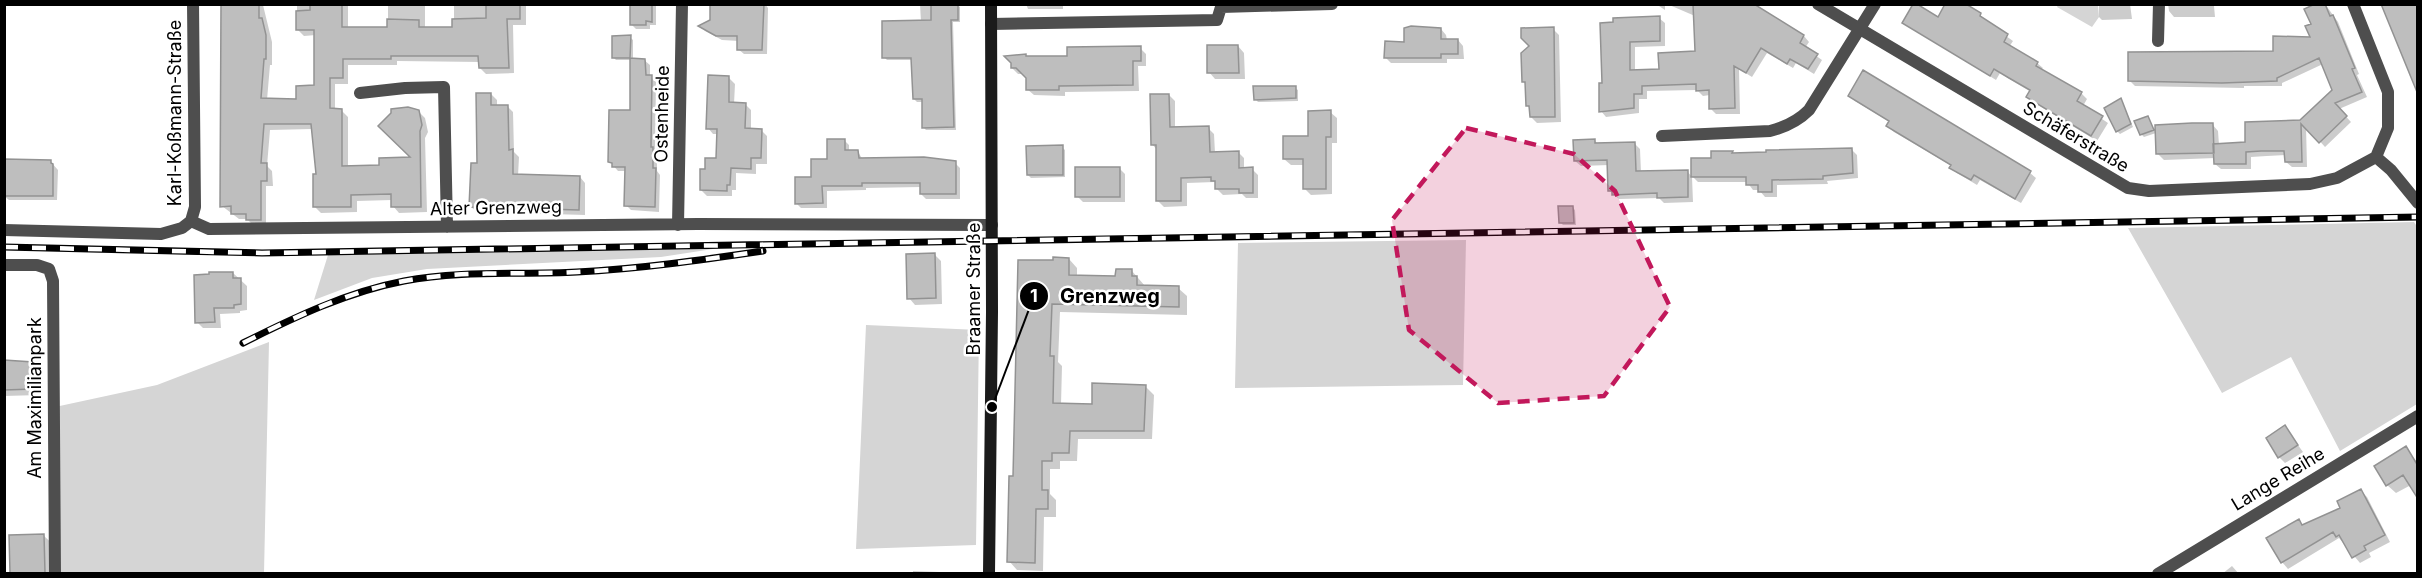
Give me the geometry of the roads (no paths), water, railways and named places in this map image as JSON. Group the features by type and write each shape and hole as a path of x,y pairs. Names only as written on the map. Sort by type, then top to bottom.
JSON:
{"street":[{"name":"Karl-Koßmann-Straße","path":"191,221 195,207 193,4"},
{"name":"Ostenheide","path":"678,225 682,4"},
{"name":"Braamer Straße","path":"989,573 991,4"},
{"path":"991,24 1217,20 1221,6 1332,4"},
{"name":"Schäferstraße","path":"1818,4 2128,188 2149,192 2310,184 2337,178 2376,157"},
{"path":"1662,136 1770,130 1799,120 1809,110 1861,30 1875,4"},
{"path":"2158,41 2159,4"},
{"path":"2353,4 2388,92 2388,128 2376,157 2391,170 2418,203"},
{"path":"360,93 444,87 447,227"},
{"name":"Alter Grenzweg","path":"191,221 209,229 992,225"},
{"path":"4,230 161,234 182,228 191,221"},
{"name":"Am Maximilianpark","path":"4,266 37,265 49,269 53,281 55,573"},
{"name":"Lange Reihe","path":"2158,573 2418,416"}],"railway":[{"path":"4,247 262,253 2418,217"},
{"path":"243,343 342,299 404,281 447,275 624,269 763,251"}],"place":[{"name":"Grenzweg","path":"992,407"}]}
